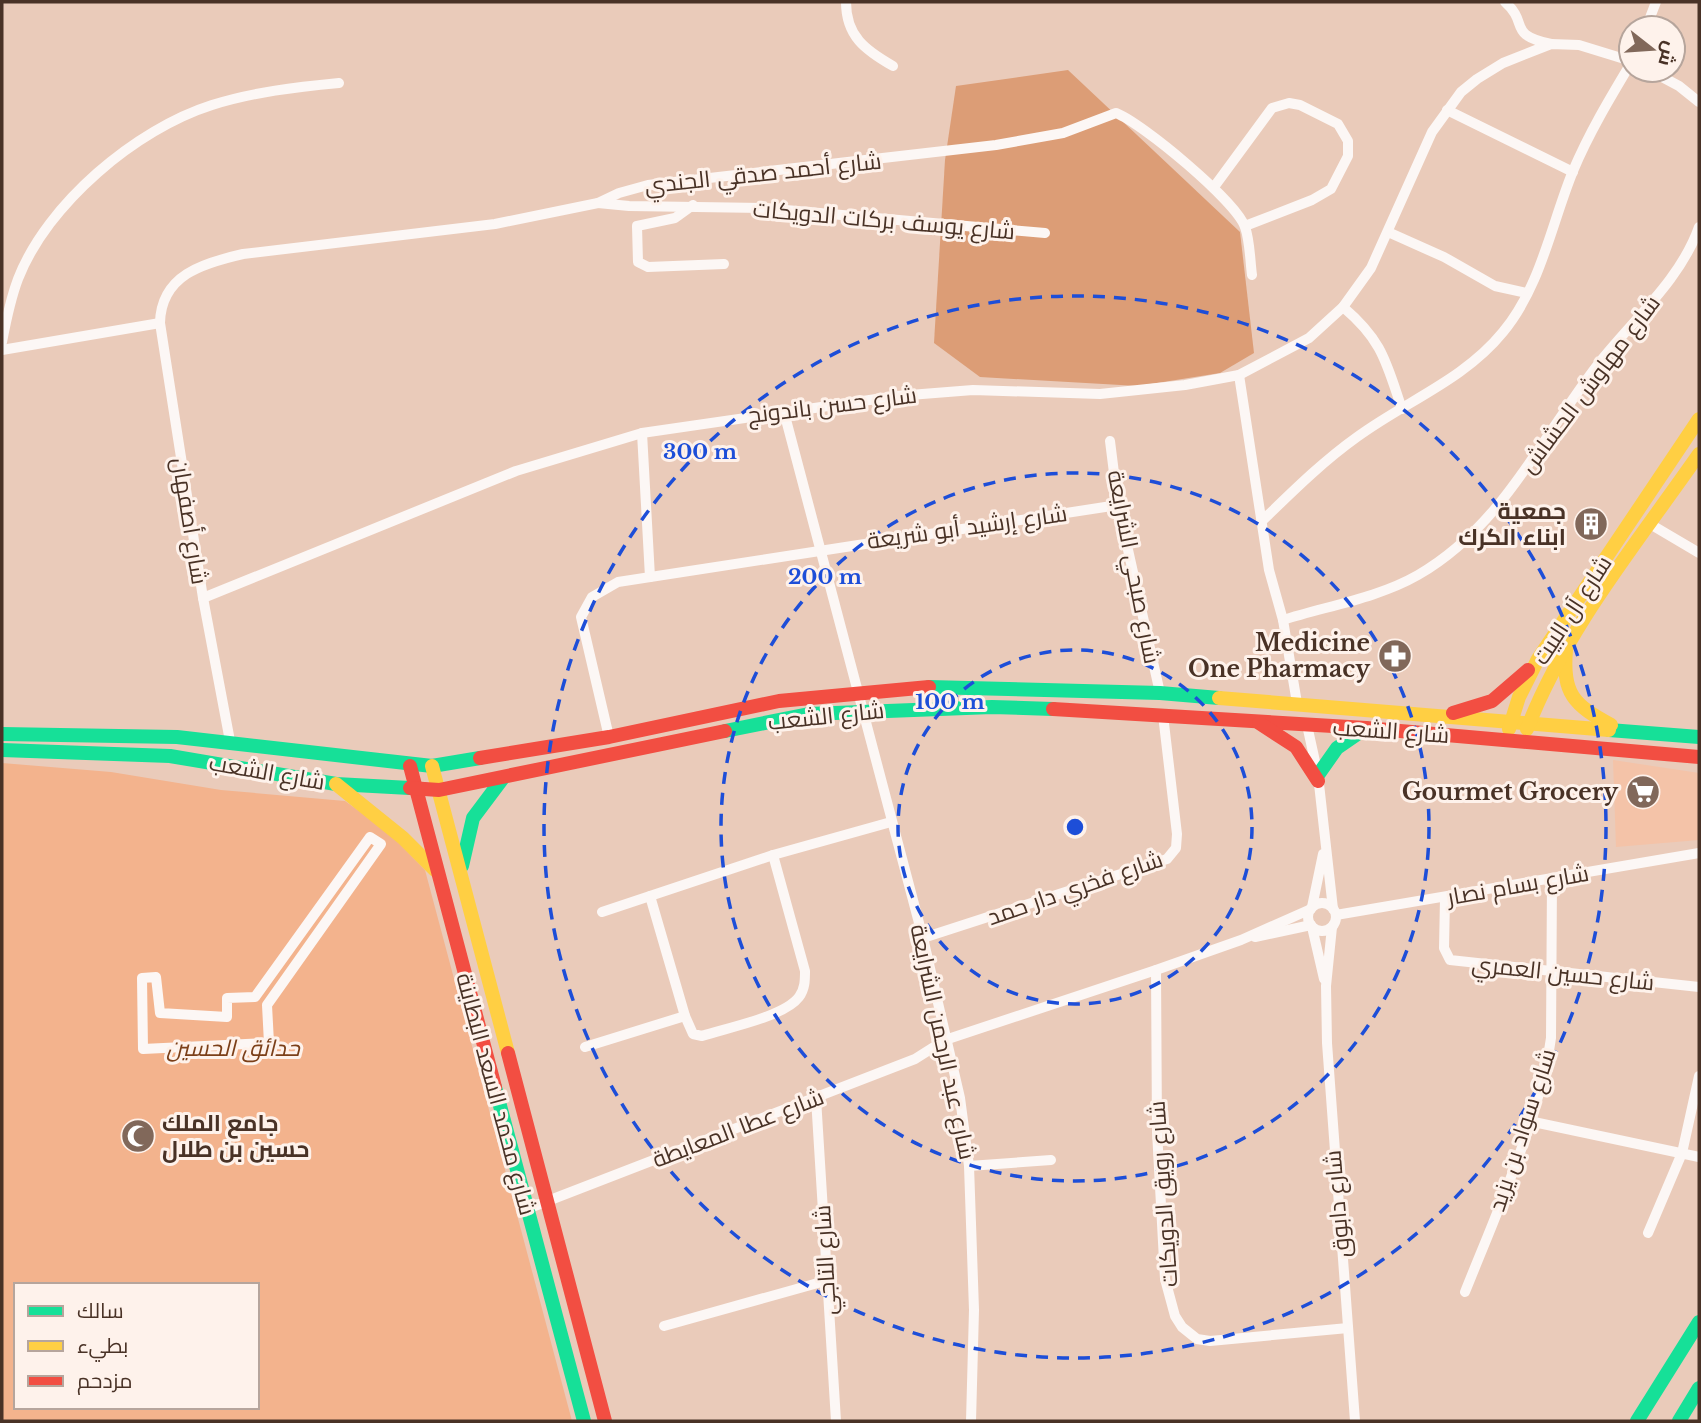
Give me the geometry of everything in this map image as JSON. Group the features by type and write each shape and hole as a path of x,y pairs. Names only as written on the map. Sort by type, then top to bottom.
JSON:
{"main road":[{"name":"شارع آل البيت","path":"1506,740 1518,697 1538,659 1693,439 1699,419"},
{"name":"شارع آل البيت","path":"1524,741 1553,666 1699,454"},
{"path":"1566,645 1564,673 1568,694 1584,711 1615,727"},
{"path":"1432,717 1466,711 1492,701 1538,659"},
{"name":"شارع الشعب","path":"2,734 140,734 230,741 410,766 432,766 609,737 779,701 929,687 1160,693 1432,717 1615,727 1699,737"},
{"name":"شارع الشعب","path":"2,750 170,755 336,784 415,791 439,790 747,725 831,712 992,707 1254,721 1699,757"},
{"path":"1254,721 1296,747 1318,778 1337,748 1366,729"},
{"name":"شارع محمد السعد البطاينة","path":"410,766 584,1421"},
{"name":"شارع محمد السعد البطاينة","path":"432,766 605,1421"},
{"path":"461,871 468,826 473,813 503,778"},
{"path":"336,784 403,838 436,870"},
{"path":"1637,1421 1699,1322"},
{"path":"1679,1421 1699,1388"}],"street":[{"path":"846,2 853,35 869,53 893,66"},
{"path":"1505,2 1513,10 1522,34 1531,40 1602,50 1617,56"},
{"path":"1297,703 1283,620 1261,522 1239,375 1309,338 1343,307 1371,268 1419,156 1461,92 1503,63 1551,44"},
{"path":"2,342 19,277 50,223 72,197 125,153 181,117 212,105 290,88 339,83"},
{"path":"1261,522 1317,469 1358,436 1471,366 1506,329 1527,293 1573,172 1618,84"},
{"path":"1675,84 1699,102"},
{"path":"1214,187 1272,108 1289,103 1300,105 1338,124 1348,141 1348,156 1331,189 1312,200 1245,226"},
{"path":"1447,110 1573,172"},
{"name":"شارع أحمد صدقي الجندي","path":"163,301 172,285 184,274 204,264 243,254 483,226 598,203 619,192 648,185 920,156 1028,140 1081,127 1116,113 1214,187 1233,207 1245,226 1252,275"},
{"name":"شارع يوسف بركات الدويكات","path":"598,203 629,206 694,205 1045,233"},
{"path":"694,205 675,218 637,226 638,262 648,267 724,264"},
{"name":"شارع مهاوش الحشاش","path":"1283,620 1375,592 1418,575 1447,554 1499,505 1599,364 1682,262 1699,227"},
{"path":"1388,232 1444,257 1495,286 1527,293"},
{"name":"شارع أصفهان","path":"163,301 160,323 203,598 230,741"},
{"path":"1343,307 1372,333 1390,370 1402,409"},
{"path":"2,350 160,323"},
{"name":"شارع حسن باندونج","path":"203,598 516,471 642,433 954,390 1100,394 1185,386 1239,375"},
{"name":"شارع عبد الرحمن الشرايعة","path":"784,412 818,550 923,938 960,1098 969,1166 974,1310 971,1421"},
{"path":"642,433 650,577"},
{"name":"شارع صبحي الشرايعة","path":"1110,441 1118,505 1160,693"},
{"name":"شارع إرشيد أبو شريعة","path":"609,737 581,617 587,603 597,592 618,582 1118,505"},
{"path":"1650,524 1699,553"},
{"name":"شارع فخري دار حمد","path":"923,938 1167,859 1176,848 1177,834 1163,715"},
{"path":"1241,940 1311,926 1320,931 1332,927 1335,912 1324,847 1318,778 1307,725"},
{"path":"602,912 773,855 891,822"},
{"path":"370,837 381,844 267,1005 270,1043 144,1049 142,978 156,977 160,1013 227,1017 227,998 255,997 370,837"},
{"path":"1311,926 1308,915 1324,847"},
{"name":"شارع بسام نصار","path":"1335,912 1446,898 1699,853"},
{"path":"650,896 685,1016 693,1034 702,1036 775,1013 800,997 805,984 805,971 773,855"},
{"name":"شارع سواد بن يزيد","path":"1465,1292 1529,1121 1551,1038 1552,879"},
{"name":"شارع حسين العمري","path":"1446,898 1444,948 1450,960 1699,987"},
{"path":"946,1040 1241,940 1323,903 1335,912"},
{"name":"شارع دابوق","path":"1311,926 1326,986"},
{"name":"شارع دابوق","path":"1332,927 1326,986 1331,1128 1355,1421"},
{"name":"شارع رويق الدويكات","path":"1156,970 1157,1120 1163,1254 1175,1316 1188,1334 1210,1341 1348,1328"},
{"path":"584,1046 685,1016"},
{"name":"شارع عطا المعايطة","path":"527,1209 915,1059 946,1040"},
{"path":"1648,1233 1682,1153 1699,1076"},
{"name":"شارع التاجي","path":"816,1098 825,1281 836,1421"},
{"path":"1529,1121 1699,1157"},
{"path":"969,1166 1051,1160"},
{"path":"664,1326 825,1281"}],"shaded area":[{"path":"1068,70 1240,232 1254,353 1220,373 1138,386 980,377 934,343 945,160 956,86"},
{"path":"1613,760 1699,773 1699,840 1616,847"}],"green space":[{"name":"حدائق الحسين","path":"2,763 111,772 221,790 345,801 387,831 425,870 572,1421 2,1421"}],"traffic: fast":[{"path":"929,687 1160,693 1219,698"},
{"path":"725,731 809,714 992,707 1053,709"},
{"path":"1318,775 1337,748 1366,728"},
{"path":"1609,730 1699,737"},
{"path":"2,734 177,737 432,766 480,758"},
{"path":"2,750 170,756 336,784 410,788"},
{"path":"462,866 473,818 503,778"},
{"path":"495,1087 584,1421"},
{"path":"1637,1421 1699,1322"},
{"path":"1679,1421 1699,1388"}],"traffic: slow":[{"path":"1509,729 1519,697 1538,659 1699,419"},
{"path":"1527,729 1543,692 1582,621 1699,454"},
{"path":"1566,650 1566,677 1573,696 1588,711 1611,725"},
{"path":"1219,698 1609,730"},
{"path":"432,766 508,1053"},
{"path":"336,784 403,838 435,870"}],"traffic: jam":[{"path":"1453,713 1492,701 1528,670"},
{"path":"480,758 609,737 779,701 929,687"},
{"path":"1053,709 1366,728 1699,757"},
{"path":"1259,723 1296,747 1318,781"},
{"path":"410,788 439,790 725,731"},
{"path":"410,766 495,1087"},
{"path":"508,1053 605,1421"}],"place":[{"name":"جمعية ابناء الكرك","path":"1591,524"},
{"name":"Medicine One Pharmacy","path":"1395,656"},
{"name":"Gourmet Grocery","path":"1643,792"},
{"name":"جامع الملك حسين بن طلال","path":"138,1136"}]}
